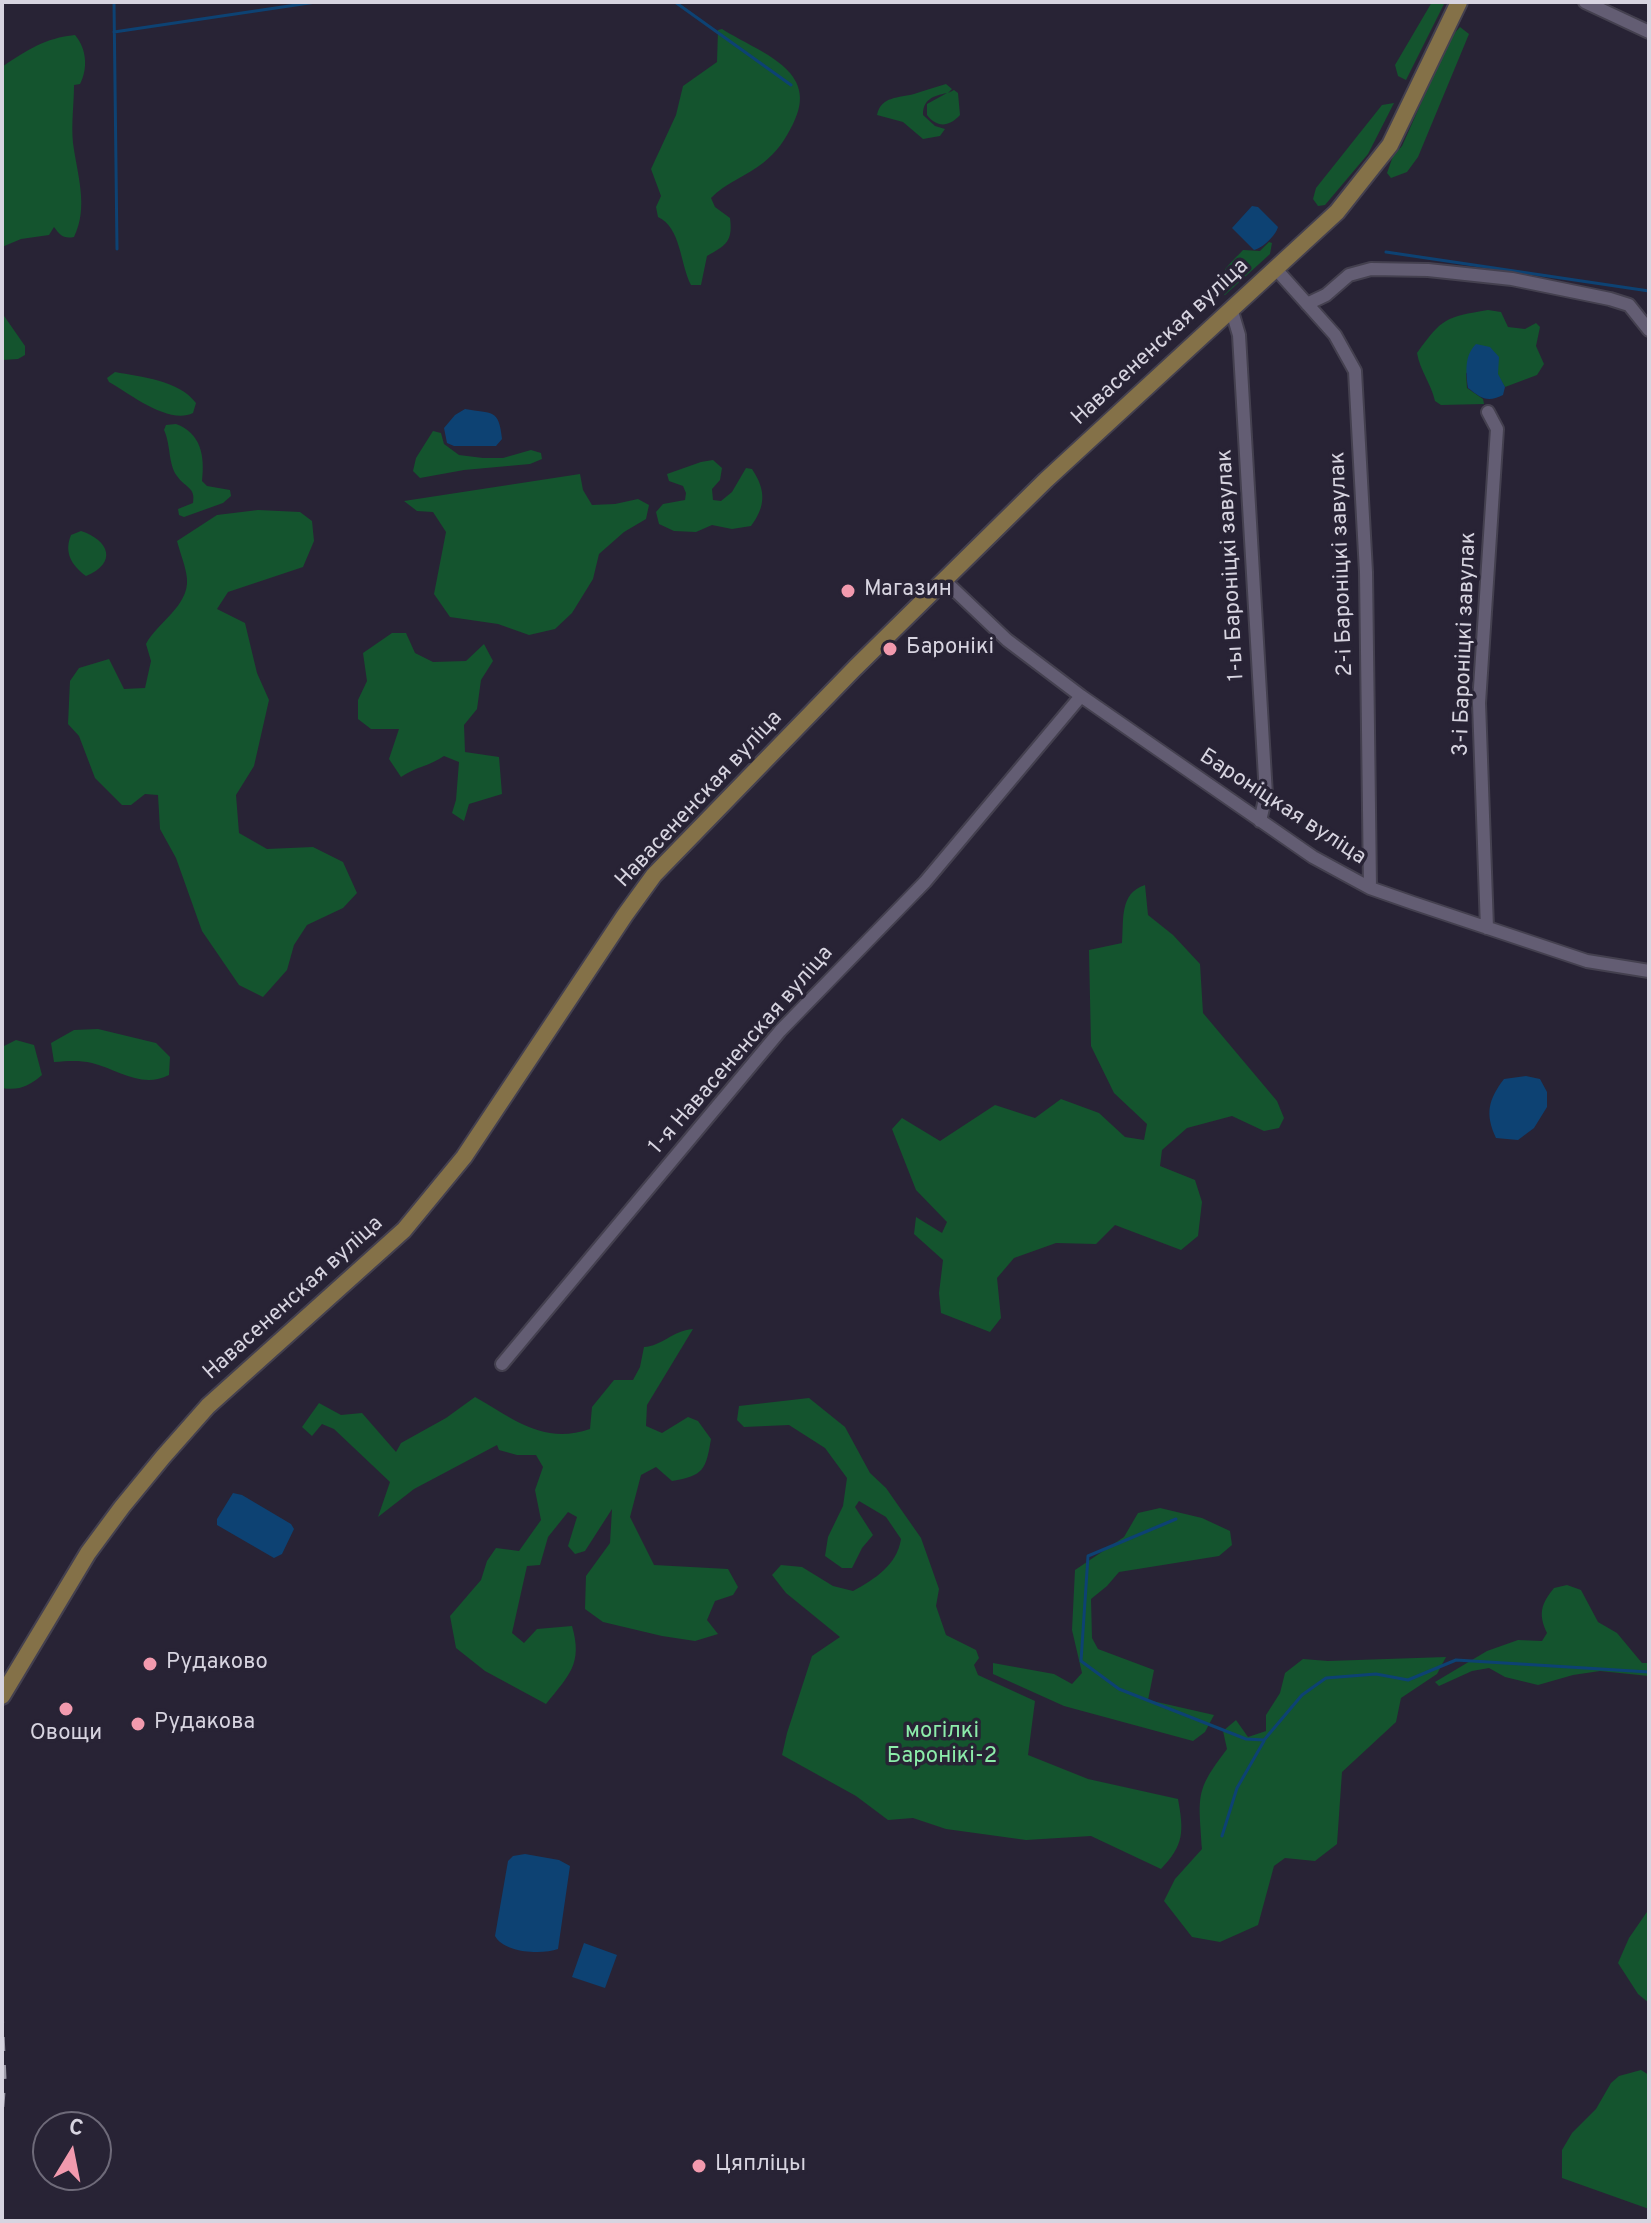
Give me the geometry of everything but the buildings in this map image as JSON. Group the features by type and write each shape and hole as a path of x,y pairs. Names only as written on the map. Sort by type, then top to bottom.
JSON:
{"main road":[{"name":"Навасененская вуліца","path":"2,1696 88,1553 122,1507 208,1406 404,1230 464,1157 654,875 944,580 1337,212 1390,145 1459,2"}],"street":[{"path":"1585,2 1649,32"},
{"name":"2-і Бароніцкі завулак","path":"1275,268 1335,335 1355,371 1366,572 1370,888"},
{"path":"1307,304 1326,295 1349,275 1371,269 1428,270 1512,279 1610,299 1629,305 1649,330"},
{"name":"1-ы Бароніцкі завулак","path":"1231,308 1239,335 1266,795 1260,821"},
{"name":"3-і Бароніцкі завулак","path":"1487,928 1479,703 1497,429 1488,412"},
{"name":"Бароніцкая вуліца","path":"944,580 1007,640 1081,696 1313,857 1370,888 1487,928 1587,961 1649,971"},
{"name":"1-я Навасененская вуліца","path":"502,1364 780,1031 925,882 1081,696"}],"green space":[{"path":"1432,2 1445,2 1406,80 1398,76 1395,65"},
{"path":"1460,27 1469,34 1418,157 1407,172 1391,178 1387,173 1393,156 1402,146 1450,38"},
{"path":"722,29 782,65 799,90 800,105 790,130 772,155 711,198 715,207 730,218 729,238 707,256 701,285 691,285 676,237 666,222 658,217 656,207 661,196 651,169 676,115 683,86 717,62 718,30"},
{"path":"75,35 85,59 83,78 80,84 74,85 72,121 81,202 78,226 74,237 62,236 54,227 49,235 21,239 2,247 2,67 37,46"},
{"path":"946,84 952,89 948,93 954,90 958,93 960,115 952,122 943,124 927,115 927,104 947,93 930,99 923,110 923,115 935,126 945,129 940,136 923,139 903,122 877,115 887,101"},
{"path":"1394,103 1368,154 1325,205 1318,206 1313,199 1316,188 1382,105"},
{"path":"1269,242 1272,243 1270,254 1225,295 1218,290 1223,273 1243,250 1260,251"},
{"path":"1488,310 1501,312 1508,327 1525,329 1536,323 1540,327 1536,346 1544,364 1537,375 1505,387 1497,374 1466,373 1467,388 1483,399 1484,404 1441,405 1435,401 1417,353 1446,321"},
{"path":"2,313 25,346 25,355 18,359 2,360"},
{"path":"115,372 159,381 180,389 196,403 193,413 183,416 161,412 109,382 107,378"},
{"path":"176,424 191,433 200,446 202,481 207,486 230,490 231,496 223,503 184,517 179,515 178,509 193,503 193,494 174,471 164,430 166,425"},
{"path":"433,431 441,433 444,444 459,455 503,458 531,450 541,453 542,459 530,464 420,478 413,471 416,458"},
{"path":"713,460 722,468 720,480 712,489 713,500 721,501 732,492 746,468 752,469 757,477 762,491 762,505 751,526 732,529 712,525 696,532 674,531 659,524 656,512 663,504 685,500 683,486 669,481 667,474"},
{"path":"580,474 583,490 592,505 638,499 649,505 646,519 624,532 599,554 593,579 572,613 555,629 529,635 498,624 450,617 434,594 446,532 433,512 417,511 404,501"},
{"path":"258,510 300,512 312,521 314,541 303,567 228,592 217,609 245,623 257,673 269,700 254,766 236,795 239,833 267,849 313,847 343,862 357,893 343,908 307,925 294,945 287,970 263,997 239,985 202,931 176,858 160,829 158,795 145,794 131,805 122,805 95,778 79,736 68,724 70,681 79,668 109,659 124,689 145,688 151,661 146,644 178,606 186,589 187,579 177,541 217,515"},
{"path":"81,531 98,540 106,552 103,565 86,576 73,563 69,553 71,535"},
{"path":"392,633 406,633 415,653 433,662 466,661 484,644 493,661 481,680 477,709 464,725 465,752 499,757 502,794 469,804 464,821 452,813 459,762 444,756 401,777 389,759 399,729 371,729 358,719 358,700 367,681 363,653"},
{"path":"1145,885 1148,915 1173,935 1200,964 1203,1013 1277,1101 1284,1118 1279,1128 1264,1131 1232,1116 1187,1128 1162,1150 1160,1166 1195,1180 1202,1202 1198,1236 1181,1250 1115,1225 1096,1244 1056,1243 1014,1258 997,1278 1001,1318 990,1332 941,1313 939,1293 943,1260 914,1234 916,1217 942,1233 947,1222 916,1190 892,1129 902,1118 940,1141 995,1105 1035,1118 1061,1099 1099,1113 1125,1137 1144,1140 1147,1124 1114,1093 1091,1046 1089,950 1122,943 1127,901 1131,894"},
{"path":"98,1029 156,1043 170,1057 169,1075 159,1079 140,1079 92,1063 54,1062 51,1043 74,1030"},
{"path":"16,1040 34,1045 42,1075 24,1087 2,1088 2,1047"},
{"path":"693,1329 647,1405 646,1426 662,1433 688,1417 698,1421 711,1439 705,1464 691,1477 672,1481 656,1467 641,1475 630,1517 654,1565 728,1569 738,1587 733,1595 715,1601 707,1620 718,1634 695,1641 603,1622 585,1609 586,1576 610,1543 612,1509 585,1551 575,1554 568,1546 577,1517 568,1512 548,1537 540,1565 527,1566 512,1633 524,1643 537,1629 572,1626 575,1660 567,1677 546,1704 485,1671 456,1648 450,1616 481,1580 487,1561 496,1548 519,1551 541,1520 535,1490 543,1467 536,1455 517,1455 499,1450 497,1445 414,1489 378,1517 390,1482 334,1429 322,1424 312,1436 302,1427 319,1403 341,1415 362,1413 396,1452 401,1443 446,1418 475,1397 516,1421 543,1432 558,1434 590,1429 592,1407 614,1380 633,1380 640,1367 644,1347"},
{"name":"могілкі Баронікі-2","path":"809,1398 845,1427 870,1473 886,1488 921,1538 939,1589 936,1606 946,1635 976,1650 979,1658 974,1665 978,1675 1035,1701 1028,1755 1088,1779 1178,1799 1180,1837 1174,1853 1161,1869 1091,1836 1026,1840 946,1829 913,1818 888,1820 856,1796 782,1755 812,1656 840,1637 786,1593 772,1575 781,1565 802,1567 833,1586 853,1591 890,1564 901,1539 886,1517 859,1501 855,1507 873,1535 852,1568 842,1568 825,1556 828,1537 843,1506 847,1478 825,1448 789,1425 744,1427 737,1420 739,1406"},
{"path":"1160,1508 1202,1518 1230,1531 1232,1545 1219,1556 1119,1572 1091,1599 1092,1638 1098,1649 1154,1670 1148,1700 1214,1715 1205,1732 1193,1741 1064,1706 993,1674 993,1663 1054,1674 1072,1684 1082,1673 1072,1630 1075,1570 1124,1537 1138,1513"},
{"path":"1567,1585 1581,1590 1598,1622 1617,1633 1642,1663 1649,1663 1649,1676 1600,1671 1538,1685 1505,1677 1489,1668 1472,1671 1439,1686 1435,1682 1487,1651 1518,1640 1542,1641 1547,1633 1542,1620 1546,1599 1554,1588"},
{"path":"1446,1657 1437,1674 1401,1698 1396,1722 1342,1772 1337,1844 1315,1861 1285,1858 1274,1866 1258,1925 1220,1942 1192,1937 1164,1901 1175,1879 1202,1849 1201,1795 1209,1775 1227,1749 1223,1731 1236,1720 1248,1737 1266,1731 1266,1715 1280,1693 1285,1673 1303,1659"},
{"path":"1649,1909 1649,2003 1638,1994 1618,1963 1629,1938"},
{"path":"1641,2070 1649,2075 1649,2209 1562,2178 1562,2150 1572,2133 1596,2109 1611,2083 1619,2076"}],"water":[{"path":"1252,206 1258,207 1278,227 1269,241 1254,250 1232,228"},
{"path":"1476,344 1490,347 1499,357 1498,374 1505,387 1503,395 1484,398 1468,388 1468,359"},
{"path":"465,409 496,417 502,439 496,446 454,446 447,443 444,428"},
{"path":"1526,1076 1540,1079 1547,1092 1547,1107 1534,1128 1518,1140 1496,1138 1489,1114 1494,1094 1504,1079"},
{"path":"233,1493 242,1495 291,1524 294,1529 282,1554 274,1558 217,1525 217,1519"},
{"path":"525,1854 559,1860 570,1866 558,1949 524,1951 506,1946 495,1936 508,1861 513,1856"},
{"path":"584,1943 617,1955 605,1988 572,1977"}],"waterway":[{"path":"114,2 117,249"},
{"path":"114,32 316,2"},
{"path":"675,2 791,85"},
{"path":"1386,252 1649,291"},
{"path":"1176,1519 1088,1556 1081,1661 1119,1689 1246,1739 1264,1740 1302,1695 1326,1678 1376,1674 1408,1680 1456,1660 1649,1672"},
{"path":"1222,1836 1237,1788 1264,1741"}],"railway":[{"path":"2,2009 5,2079 2,2117"}],"place":[{"name":"Магазин","path":"848,591"},
{"name":"Баронікі","path":"890,649"},
{"name":"Рудаково","path":"150,1664"},
{"name":"Овощи","path":"66,1709"},
{"name":"Рудакова","path":"138,1724"},
{"name":"Цяпліцы","path":"699,2166"}]}
